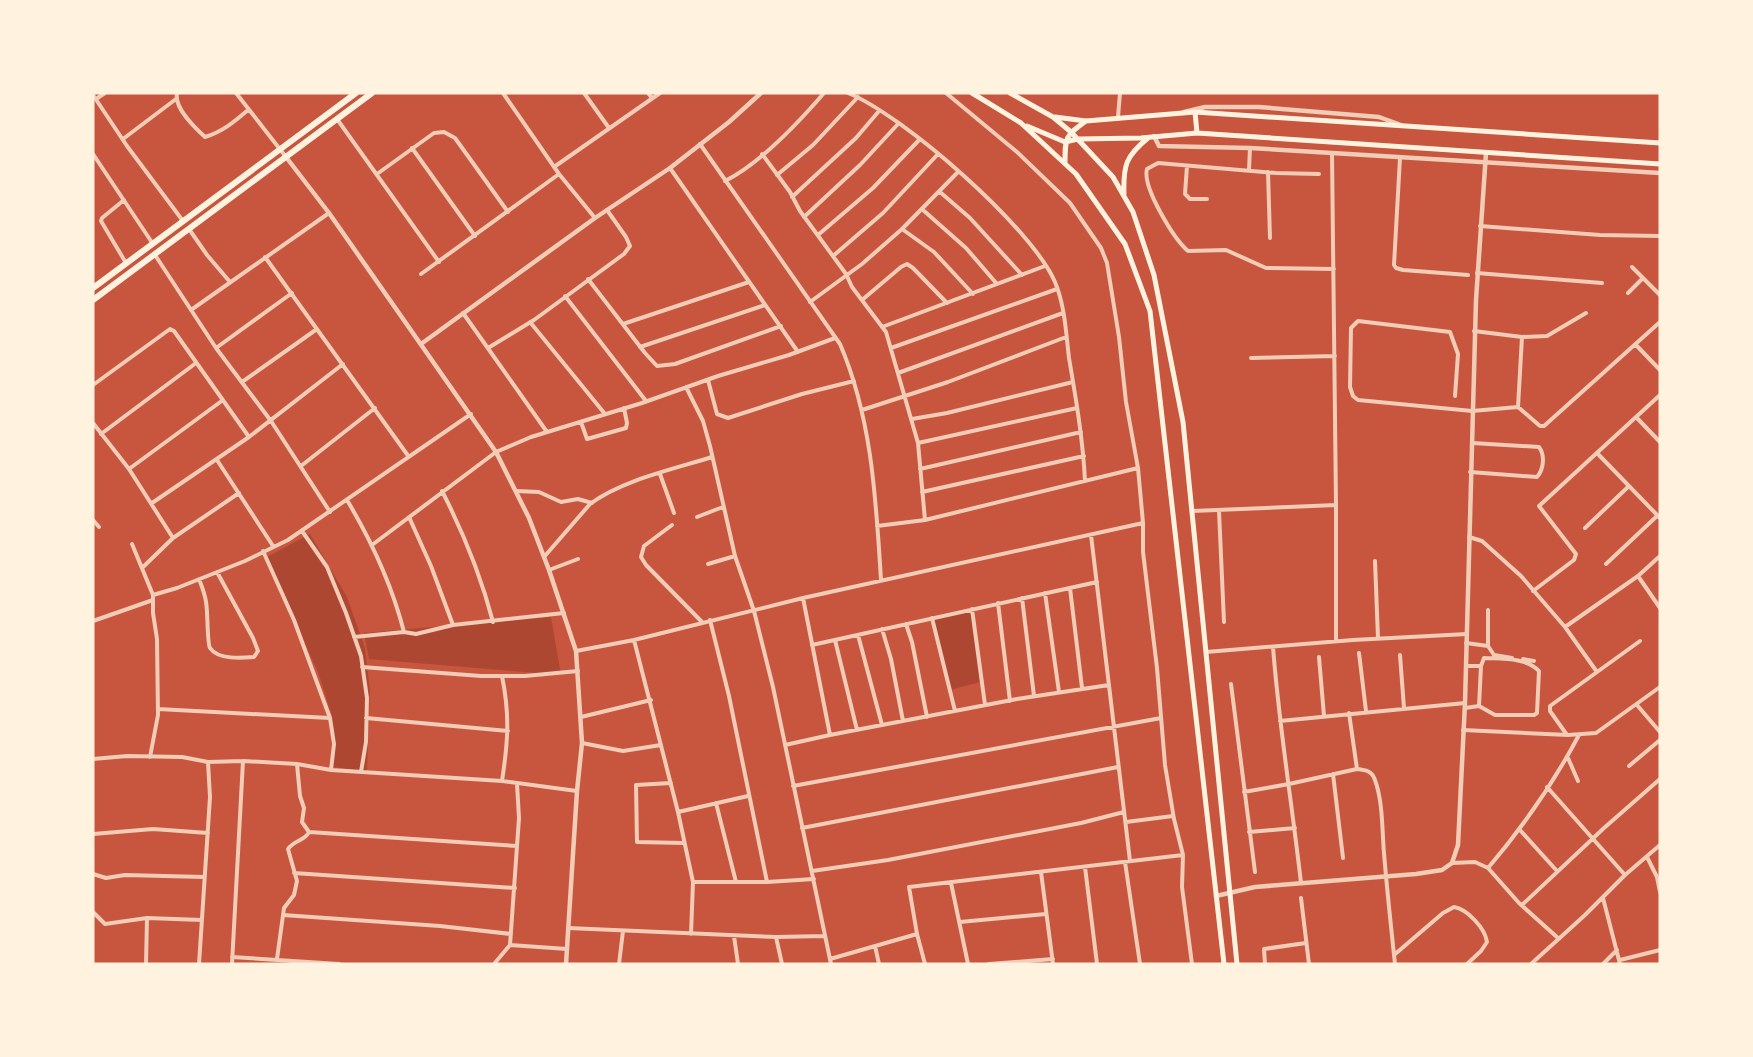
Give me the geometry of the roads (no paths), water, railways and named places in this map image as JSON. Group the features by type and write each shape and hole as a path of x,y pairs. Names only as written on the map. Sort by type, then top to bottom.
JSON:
{"main road":[{"path":"93,288 356,93"},
{"path":"93,300 372,93"},
{"path":"972,93 1021,123 1065,142 1078,139 1197,134 1660,164"},
{"path":"1010,93 1053,117 1101,163 1124,195 1142,236 1154,275 1183,422 1237,964"},
{"path":"1053,117 1086,121 1195,112 1660,143"},
{"path":"1195,112 1197,134"},
{"path":"1065,163 1065,142 1071,132 1086,121"},
{"path":"1021,123 1065,163 1091,194 1125,244 1150,311 1224,964"},
{"path":"1124,195 1123,172 1126,161 1152,136"}],"street":[{"path":"105,93 94,97 183,222"},
{"path":"177,93 176,99 194,127 205,137 216,134 229,126 248,110"},
{"path":"236,93 329,213 471,414 496,452 529,518 544,556 576,651 582,743 576,791 566,964"},
{"path":"503,93 559,174 595,218"},
{"path":"584,93 609,129"},
{"path":"648,93 652,98"},
{"path":"554,167 660,93"},
{"path":"421,344 595,218 670,168 729,122 761,93"},
{"path":"724,181 740,173 762,154 824,93"},
{"path":"848,93 879,111 938,154 1010,221 1045,266 1057,289 1063,313 1081,432 1085,481"},
{"path":"946,93 1017,152 1061,194 1082,218 1101,248 1112,285 1126,402 1138,468 1143,552 1165,765 1173,816 1184,855 1182,887 1192,964"},
{"path":"1118,117 1120,93"},
{"path":"777,175 813,145 858,97"},
{"path":"123,139 176,99"},
{"path":"1182,112 1205,106 1259,107 1379,117 1401,125"},
{"path":"792,197 856,138 879,111"},
{"path":"337,119 439,262"},
{"path":"804,217 860,165 898,124"},
{"path":"377,174 434,133 444,132 454,138 508,212"},
{"path":"1152,136 1158,146 1250,148 1660,173"},
{"path":"818,235 873,188 920,139"},
{"path":"700,144 835,338 850,368 862,410 873,479 881,580"},
{"path":"412,148 475,236"},
{"path":"1250,148 1250,170"},
{"path":"1452,863 1458,845 1465,706 1474,331 1486,153"},
{"path":"93,154 153,244"},
{"path":"762,154 846,274 852,287 886,332 918,443 925,520"},
{"path":"833,256 883,213 938,154"},
{"path":"1332,154 1336,641"},
{"path":"1401,158 1394,266 1403,270 1468,275"},
{"path":"1319,174 1158,163 1147,169 1145,175 1161,212 1178,240 1188,251 1226,250 1266,268 1334,269"},
{"path":"1187,166 1185,194 1190,199 1207,199"},
{"path":"670,168 798,352"},
{"path":"810,302 862,264 902,229 958,172"},
{"path":"1268,172 1270,238"},
{"path":"421,274 559,174"},
{"path":"940,192 970,218 1022,275"},
{"path":"123,200 101,221 127,264"},
{"path":"488,348 530,322 624,254 630,246 607,210"},
{"path":"923,210 966,248 998,284"},
{"path":"191,310 329,213"},
{"path":"1480,226 1600,235 1660,236"},
{"path":"189,229 230,282"},
{"path":"902,229 934,252 973,294"},
{"path":"155,255 216,348 271,421 330,512"},
{"path":"265,257 409,457"},
{"path":"862,300 900,267 907,264 922,276 947,303"},
{"path":"882,327 1045,266"},
{"path":"1632,267 1660,295"},
{"path":"1477,273 1602,283"},
{"path":"1629,293 1643,278"},
{"path":"588,279 657,366 675,364 780,326"},
{"path":"623,324 749,282"},
{"path":"891,348 1057,289"},
{"path":"216,348 292,293"},
{"path":"565,296 646,401"},
{"path":"640,346 765,305"},
{"path":"463,313 547,432"},
{"path":"898,373 1063,313"},
{"path":"1474,331 1547,336 1586,313"},
{"path":"1455,396 1458,354 1450,332 1358,321 1351,328 1350,387 1353,396 1358,400 1472,411 1518,407 1540,426 1544,426 1660,322"},
{"path":"530,322 605,414"},
{"path":"242,382 318,328"},
{"path":"93,385 170,329 174,331 249,437"},
{"path":"1518,407 1522,336"},
{"path":"862,410 904,397 1066,337"},
{"path":"372,545 496,452 547,432 798,352 835,338"},
{"path":"1636,345 1660,370"},
{"path":"1251,358 1335,356"},
{"path":"101,434 196,363"},
{"path":"152,503 271,421 343,364"},
{"path":"708,380 717,414 728,418 801,394 854,381"},
{"path":"912,419 1073,382"},
{"path":"686,387 703,421 735,556 754,611 773,687 831,962 917,933"},
{"path":"1539,506 1660,395"},
{"path":"129,469 223,400"},
{"path":"301,466 375,408"},
{"path":"581,422 587,439 600,437 626,428 624,408"},
{"path":"918,443 1077,408"},
{"path":"93,621 217,572 302,531 471,414"},
{"path":"1636,417 1660,442"},
{"path":"93,423 129,469 173,538"},
{"path":"920,469 1081,432"},
{"path":"1470,472 1537,477 1543,465 1542,451 1539,447 1471,443"},
{"path":"1598,453 1659,517 1606,564"},
{"path":"922,492 1084,456"},
{"path":"544,556 598,498 630,484 712,457"},
{"path":"217,460 273,546"},
{"path":"877,526 925,520 1138,468"},
{"path":"660,474 674,513"},
{"path":"1585,528 1629,486"},
{"path":"442,491 483,582 493,622"},
{"path":"516,491 539,492 561,502 574,498 592,503"},
{"path":"142,568 173,538 239,493"},
{"path":"1533,500 1576,554 1574,560 1533,591"},
{"path":"347,501 379,558 399,611 404,632"},
{"path":"1192,511 1336,505"},
{"path":"697,517 723,507"},
{"path":"1220,511 1224,622"},
{"path":"409,517 431,566 449,620 453,625"},
{"path":"93,520 99,527"},
{"path":"576,651 634,640 881,580 1143,523"},
{"path":"672,525 644,546 641,557 646,565 702,622"},
{"path":"302,531 327,567 354,637 362,667 367,698 366,742 361,772"},
{"path":"1091,535 1126,822 1127,861 1140,964"},
{"path":"1469,537 1482,541 1533,591 1565,627 1597,672"},
{"path":"132,544 153,597 157,639 158,709 150,757"},
{"path":"263,551 294,620 330,718 334,744 331,770"},
{"path":"708,564 735,556"},
{"path":"1565,627 1638,576 1660,556"},
{"path":"549,570 578,559"},
{"path":"1375,561 1378,638"},
{"path":"199,579 206,602 209,623 208,644 211,650 219,655 254,657 258,651 253,638 217,572"},
{"path":"1638,576 1660,608"},
{"path":"812,645 1097,582"},
{"path":"1070,588 1082,688"},
{"path":"1045,593 1059,692"},
{"path":"803,598 830,735"},
{"path":"1022,598 1034,696"},
{"path":"998,603 1010,701"},
{"path":"972,609 985,705"},
{"path":"1488,610 1488,646 1494,655 1534,661"},
{"path":"354,637 404,632 416,634 453,625 564,613"},
{"path":"932,618 955,711"},
{"path":"710,620 729,696 767,882"},
{"path":"906,624 912,642 927,717"},
{"path":"882,629 893,669 903,722"},
{"path":"1206,652 1378,638 1467,634"},
{"path":"858,635 882,725"},
{"path":"634,640 651,700 693,882 691,934"},
{"path":"836,640 857,730"},
{"path":"1568,735 1550,711 1551,706 1640,641"},
{"path":"1466,643 1488,646"},
{"path":"1273,647 1301,883"},
{"path":"1359,653 1366,711"},
{"path":"1400,655 1404,708"},
{"path":"1319,657 1323,716"},
{"path":"1280,721 1366,711 1465,706 1479,706 1496,715 1534,715 1537,713 1539,671 1524,661 1484,658 1481,666 1479,706"},
{"path":"1466,666 1481,666"},
{"path":"362,667 502,676 578,671"},
{"path":"502,676 508,706 508,731 502,781"},
{"path":"1231,684 1255,872"},
{"path":"785,745 985,705 1109,685"},
{"path":"1463,730 1568,735 1596,733 1660,687"},
{"path":"580,717 651,700"},
{"path":"1637,705 1660,732"},
{"path":"158,709 330,718"},
{"path":"1349,713 1357,769"},
{"path":"366,718 508,731"},
{"path":"793,786 1161,718"},
{"path":"1488,868 1519,829 1568,757 1579,734"},
{"path":"1629,766 1660,740"},
{"path":"582,743 623,751 661,745"},
{"path":"93,759 182,757 208,762 297,764 331,770 502,781 576,791"},
{"path":"1568,757 1578,781"},
{"path":"232,964 243,761"},
{"path":"200,964 210,797 208,762"},
{"path":"297,764 300,796 304,808 302,822 309,831 517,846"},
{"path":"802,828 1118,767"},
{"path":"1244,792 1357,769 1366,770 1375,778 1395,964"},
{"path":"1333,774 1342,858"},
{"path":"1522,905 1593,837 1660,779"},
{"path":"671,783 636,785 637,842 684,843"},
{"path":"494,964 510,945 519,818 518,784"},
{"path":"1547,787 1625,874"},
{"path":"678,812 748,796"},
{"path":"716,803 736,882"},
{"path":"812,871 888,860 1081,823 1124,812"},
{"path":"1126,822 1173,816"},
{"path":"1249,832 1295,828"},
{"path":"93,834 153,829 208,833"},
{"path":"1519,829 1557,872"},
{"path":"277,959 286,903 294,895 297,881 288,849 292,843 303,838 309,831"},
{"path":"1531,964 1625,874 1660,845"},
{"path":"925,964 909,887 1184,855"},
{"path":"1647,856 1657,877 1660,892"},
{"path":"1216,896 1229,892 1301,883 1442,870 1452,863 1474,862 1488,868 1522,905 1558,938"},
{"path":"1085,867 1097,964"},
{"path":"989,964 1053,961 1041,872"},
{"path":"294,873 515,888"},
{"path":"93,874 106,878 135,875 204,877"},
{"path":"693,882 767,882 814,879"},
{"path":"951,882 968,964"},
{"path":"1603,897 1620,962 1660,950"},
{"path":"1301,898 1309,964"},
{"path":"1394,955 1443,913 1454,907 1461,908 1486,934 1487,942 1467,964"},
{"path":"93,912 105,924 147,918 202,920"},
{"path":"960,922 1046,914"},
{"path":"283,915 440,926 511,934"},
{"path":"146,964 147,918"},
{"path":"568,928 734,936 824,936"},
{"path":"620,964 623,931"},
{"path":"734,936 738,964"},
{"path":"776,937 783,964"},
{"path":"1265,964 1264,949 1306,943"},
{"path":"510,945 567,949"},
{"path":"875,946 879,964"},
{"path":"1603,964 1617,949"},
{"path":"232,957 337,964"}]}
